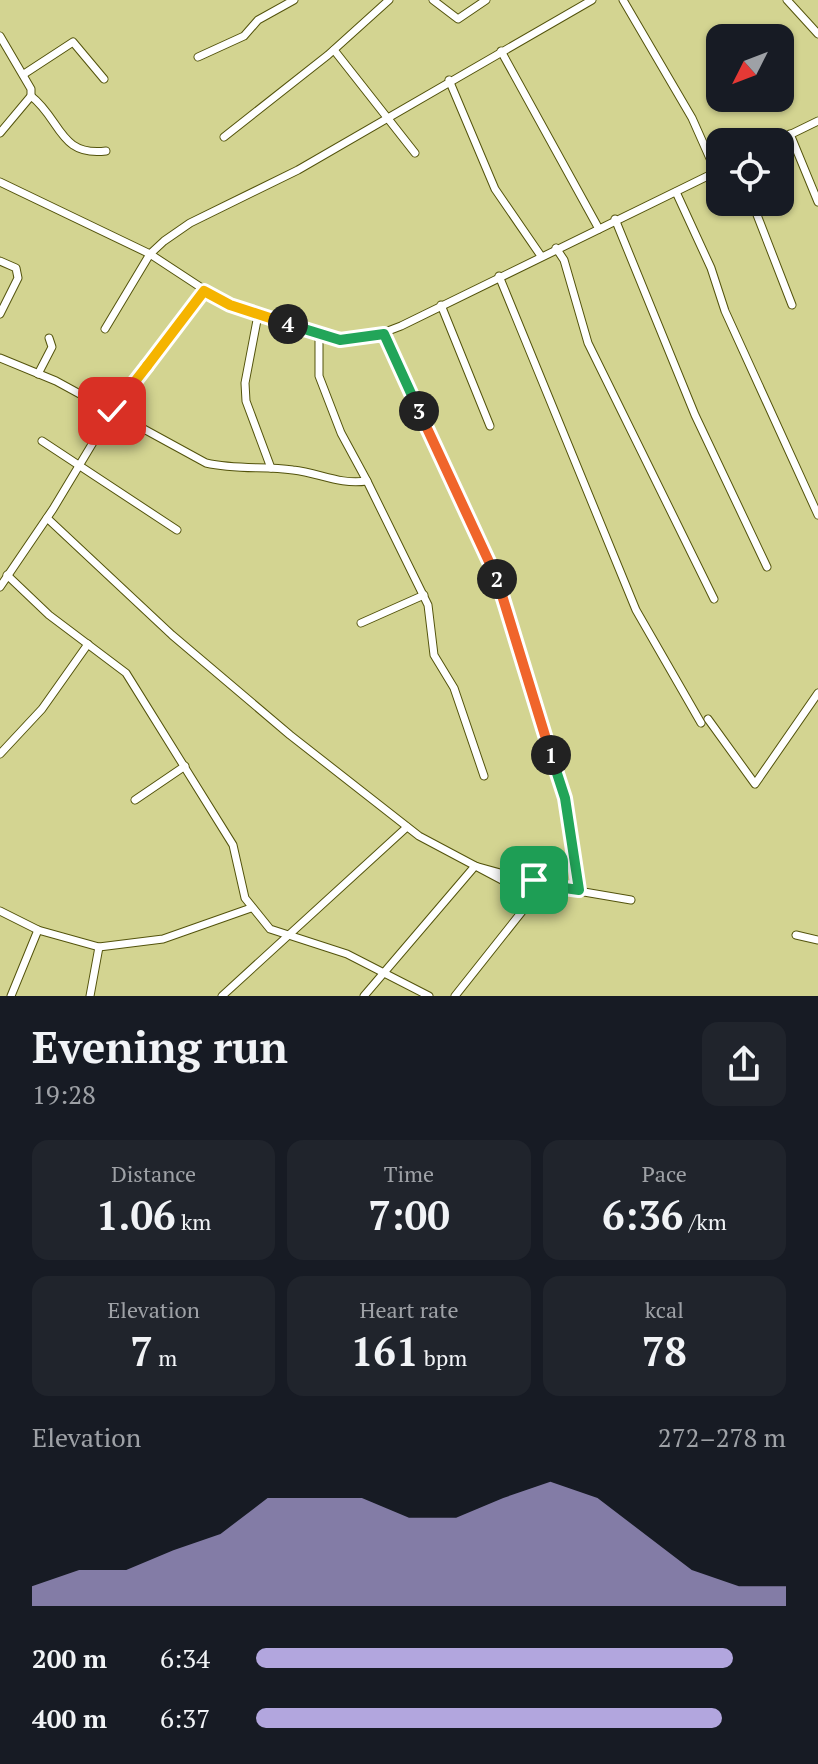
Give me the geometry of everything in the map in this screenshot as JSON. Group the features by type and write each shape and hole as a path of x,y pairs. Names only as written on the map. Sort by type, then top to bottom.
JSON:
{"street":[{"path":"198,57 244,36 258,20 294,0"},
{"path":"224,137 334,50 389,0"},
{"path":"433,0 458,19 486,0"},
{"path":"105,329 150,254 190,223 251,195 592,0"},
{"path":"623,0 706,147"},
{"path":"787,0 818,34"},
{"path":"0,36 24,74 31,96 52,117 56,128 75,148 86,152 106,151"},
{"path":"24,74 73,42 104,79"},
{"path":"334,50 415,153"},
{"path":"501,51 599,229"},
{"path":"449,80 495,189 541,256"},
{"path":"0,133 31,96"},
{"path":"794,132 818,121"},
{"path":"794,144 818,202"},
{"path":"0,182 150,254 204,291 258,315 319,335 353,340 384,334 706,177"},
{"path":"676,192 711,268 725,311 818,515"},
{"path":"757,216 792,305"},
{"path":"615,219 695,415 767,567"},
{"path":"556,248 564,260 588,343 714,599"},
{"path":"0,261 16,268 18,278 0,314"},
{"path":"499,276 636,610 704,721 755,784 818,693"},
{"path":"0,587 47,518 112,411 204,291"},
{"path":"441,305 490,426"},
{"path":"258,315 245,383 246,401 271,468"},
{"path":"384,334 497,579 565,798 579,890"},
{"path":"319,335 319,376 341,433 424,595 430,610 434,655 454,688 484,776"},
{"path":"38,374 52,347 49,338"},
{"path":"0,358 112,411 206,463 232,469 296,470 341,482 367,481"},
{"path":"42,441 177,530"},
{"path":"47,518 172,635 290,735 407,827 515,887"},
{"path":"7,575 49,615 126,673 233,845 251,908 270,929 347,954 429,996"},
{"path":"361,623 424,595"},
{"path":"0,754 42,709 88,644"},
{"path":"135,800 185,766"},
{"path":"222,996 290,938 407,827"},
{"path":"364,996 475,866 543,885 631,900"},
{"path":"455,996 543,885"},
{"path":"0,911 38,930 99,947 163,939 251,908"},
{"path":"11,996 38,930"},
{"path":"796,935 818,940"},
{"path":"90,996 99,947"}],"route":[{"path":"112,411 204,291 230,305 319,335 353,340 384,334 497,579 565,798 579,890 543,885 534,880"}]}
